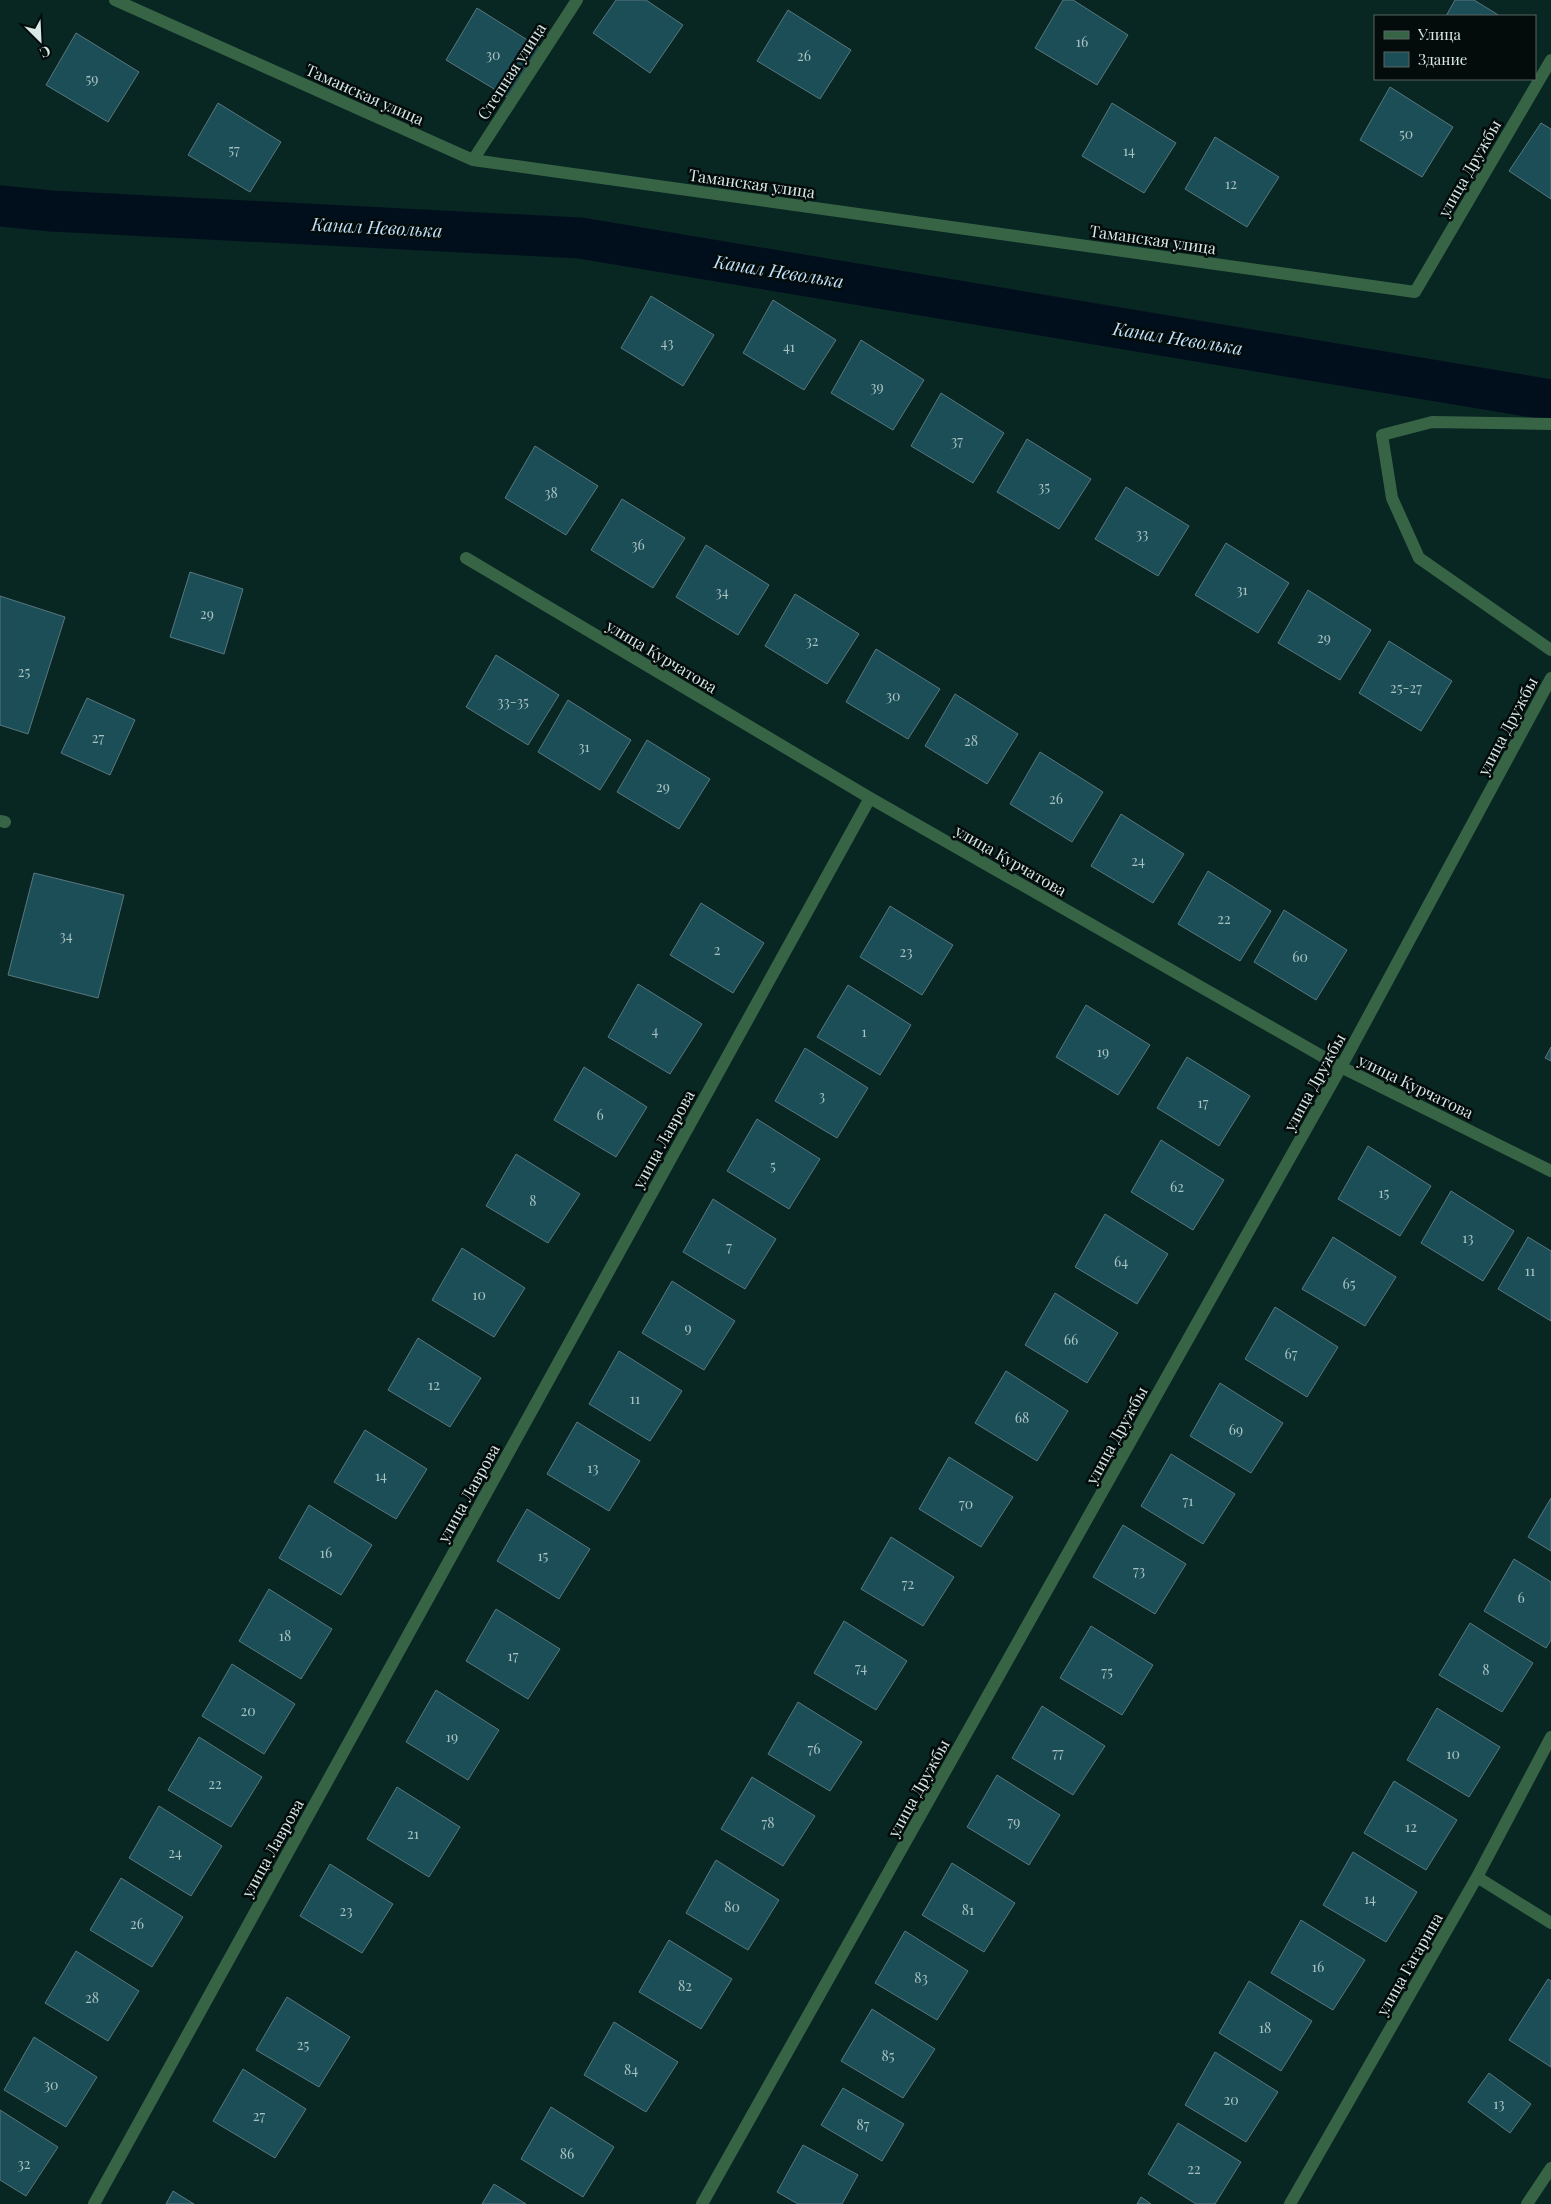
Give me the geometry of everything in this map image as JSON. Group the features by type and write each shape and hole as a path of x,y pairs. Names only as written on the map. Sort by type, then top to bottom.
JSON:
{"street":[{"name":"Таманская улица","path":"115,0 473,160 1415,292"},
{"name":"Степная улица","path":"473,160 577,0"},
{"name":"улица Дружбы","path":"1415,292 1551,60"},
{"path":"1551,424 1432,422 1382,435 1392,498 1419,558 1551,650"},
{"name":"улица Курчатова","path":"466,558 870,798 1341,1068 1551,1171"},
{"name":"улица Дружбы","path":"702,2204 1341,1068 1551,678"},
{"name":"улица Лаврова","path":"94,2204 870,798"},
{"name":"улица Гагарина","path":"1290,2204 1477,1877 1551,1736"},
{"path":"1477,1877 1551,1922"},
{"path":"1526,2204 1551,2168"}],"building":[{"path":"616,0 646,0 683,25 650,73 593,33"},
{"path":"1063,0 1073,0 1128,35 1097,85 1035,48"},
{"path":"1455,0 1474,0 1498,15 1447,15"},
{"path":"477,8 540,48 509,98 446,60"},
{"path":"788,10 851,50 820,99 757,61"},
{"path":"76,33 139,72 108,122 46,85"},
{"path":"1390,87 1453,127 1422,177 1360,140"},
{"path":"218,103 281,142 250,192 188,155"},
{"path":"1112,103 1176,143 1144,193 1082,156"},
{"path":"1541,123 1551,129 1551,199 1509,171"},
{"path":"1215,137 1279,177 1247,227 1185,189"},
{"path":"651,296 714,335 683,386 621,348"},
{"path":"773,300 836,340 804,390 743,353"},
{"path":"861,340 924,380 893,430 831,393"},
{"path":"941,393 1004,433 973,483 911,446"},
{"path":"1027,439 1091,479 1059,529 997,492"},
{"path":"535,446 598,486 566,535 505,498"},
{"path":"1126,487 1189,526 1158,576 1095,539"},
{"path":"622,499 685,538 653,588 591,550"},
{"path":"1226,543 1289,583 1258,633 1195,595"},
{"path":"706,545 769,585 738,635 676,597"},
{"path":"190,572 243,589 224,654 170,637"},
{"path":"1308,590 1371,630 1340,680 1278,643"},
{"path":"795,594 859,634 827,684 765,646"},
{"path":"0,596 65,617 28,734 0,725"},
{"path":"1389,641 1452,681 1421,731 1359,693"},
{"path":"876,649 940,689 908,739 846,702"},
{"path":"496,655 559,695 528,745 466,707"},
{"path":"955,694 1018,734 987,784 925,746"},
{"path":"87,698 135,720 110,775 61,753"},
{"path":"568,700 631,740 600,790 538,752"},
{"path":"647,740 710,779 679,829 617,792"},
{"path":"1040,752 1103,792 1072,842 1010,804"},
{"path":"1121,814 1184,854 1153,903 1091,866"},
{"path":"1208,871 1271,911 1240,961 1178,924"},
{"path":"34,873 124,895 98,998 8,975"},
{"path":"701,903 764,943 733,993 670,955"},
{"path":"890,906 953,945 922,995 860,957"},
{"path":"1284,910 1347,950 1316,1000 1254,962"},
{"path":"638,984 702,1024 670,1074 608,1037"},
{"path":"848,985 911,1025 880,1075 817,1037"},
{"path":"1086,1005 1150,1045 1118,1095 1056,1057"},
{"path":"1551,1047 1551,1061 1545,1058"},
{"path":"805,1048 868,1088 837,1138 775,1101"},
{"path":"1187,1057 1250,1096 1219,1146 1157,1108"},
{"path":"584,1067 647,1107 616,1157 554,1120"},
{"path":"757,1119 820,1159 789,1209 727,1171"},
{"path":"1161,1140 1224,1180 1193,1230 1131,1192"},
{"path":"1368,1146 1431,1186 1400,1236 1338,1199"},
{"path":"516,1154 580,1194 548,1243 486,1206"},
{"path":"1451,1191 1514,1231 1483,1281 1421,1243"},
{"path":"713,1199 776,1239 745,1289 683,1252"},
{"path":"1105,1214 1168,1254 1137,1304 1075,1267"},
{"path":"1333,1237 1396,1277 1365,1326 1302,1289"},
{"path":"1528,1237 1551,1251 1551,1321 1498,1289"},
{"path":"462,1248 525,1288 494,1337 432,1300"},
{"path":"672,1281 735,1321 704,1370 642,1333"},
{"path":"1055,1293 1118,1333 1087,1383 1025,1345"},
{"path":"1275,1307 1338,1347 1307,1397 1245,1359"},
{"path":"418,1338 481,1378 450,1427 388,1390"},
{"path":"619,1351 682,1391 650,1441 589,1404"},
{"path":"1006,1371 1068,1411 1037,1461 975,1423"},
{"path":"1220,1383 1283,1423 1251,1473 1190,1436"},
{"path":"577,1422 640,1461 609,1511 547,1474"},
{"path":"365,1430 427,1469 396,1519 334,1482"},
{"path":"1171,1454 1235,1494 1203,1544 1141,1506"},
{"path":"949,1457 1013,1497 981,1547 919,1509"},
{"path":"1551,1498 1551,1551 1528,1537"},
{"path":"309,1505 372,1545 341,1595 279,1558"},
{"path":"527,1509 590,1549 559,1599 497,1561"},
{"path":"1123,1525 1186,1564 1155,1614 1093,1577"},
{"path":"891,1537 954,1577 923,1626 861,1589"},
{"path":"1514,1559 1551,1582 1551,1640 1546,1648 1484,1611"},
{"path":"269,1589 332,1629 301,1679 239,1641"},
{"path":"496,1609 560,1649 528,1699 466,1661"},
{"path":"844,1621 907,1661 876,1710 814,1673"},
{"path":"1470,1623 1533,1663 1502,1712 1439,1675"},
{"path":"1091,1626 1153,1665 1122,1715 1060,1678"},
{"path":"232,1664 295,1704 264,1754 202,1716"},
{"path":"436,1690 499,1730 468,1780 406,1742"},
{"path":"798,1702 862,1742 830,1791 768,1754"},
{"path":"1042,1706 1105,1746 1073,1795 1012,1758"},
{"path":"1437,1708 1500,1747 1469,1797 1407,1760"},
{"path":"199,1737 262,1777 231,1827 168,1790"},
{"path":"997,1775 1060,1815 1029,1865 967,1827"},
{"path":"752,1777 815,1816 783,1866 721,1829"},
{"path":"1394,1781 1457,1820 1426,1870 1364,1833"},
{"path":"397,1787 460,1827 429,1877 367,1839"},
{"path":"159,1806 222,1846 191,1896 129,1858"},
{"path":"1353,1852 1417,1892 1386,1942 1323,1905"},
{"path":"716,1860 779,1900 748,1950 686,1913"},
{"path":"952,1863 1015,1903 984,1952 922,1915"},
{"path":"330,1864 393,1904 362,1953 300,1916"},
{"path":"121,1878 183,1917 152,1967 90,1930"},
{"path":"1301,1920 1365,1960 1333,2010 1271,1973"},
{"path":"905,1931 968,1971 937,2020 875,1983"},
{"path":"669,1940 732,1979 701,2029 639,1992"},
{"path":"76,1951 139,1991 108,2041 45,2003"},
{"path":"1548,1979 1551,1981 1551,2067 1509,2040"},
{"path":"1249,1981 1312,2021 1281,2071 1219,2033"},
{"path":"287,1997 350,2037 319,2087 256,2050"},
{"path":"872,2009 935,2049 903,2098 841,2061"},
{"path":"614,2022 678,2062 646,2112 584,2075"},
{"path":"34,2037 97,2077 66,2127 4,2090"},
{"path":"1215,2052 1278,2092 1246,2142 1185,2105"},
{"path":"243,2069 306,2109 275,2158 213,2121"},
{"path":"1489,2073 1531,2104 1510,2133 1468,2102"},
{"path":"843,2088 904,2124 882,2161 821,2125"},
{"path":"551,2107 614,2147 583,2197 521,2159"},
{"path":"0,2110 58,2147 26,2196 0,2180"},
{"path":"1178,2123 1241,2162 1215,2204 1196,2204 1148,2174"},
{"path":"803,2145 858,2175 842,2204 798,2204 777,2192"},
{"path":"494,2184 526,2204 482,2204"},
{"path":"173,2191 194,2204 166,2204"},
{"path":"1141,2197 1151,2204 1137,2204"}],"waterway":[{"name":"Канал Неволька","path":"0,206 52,211 580,238 1551,400"}]}
